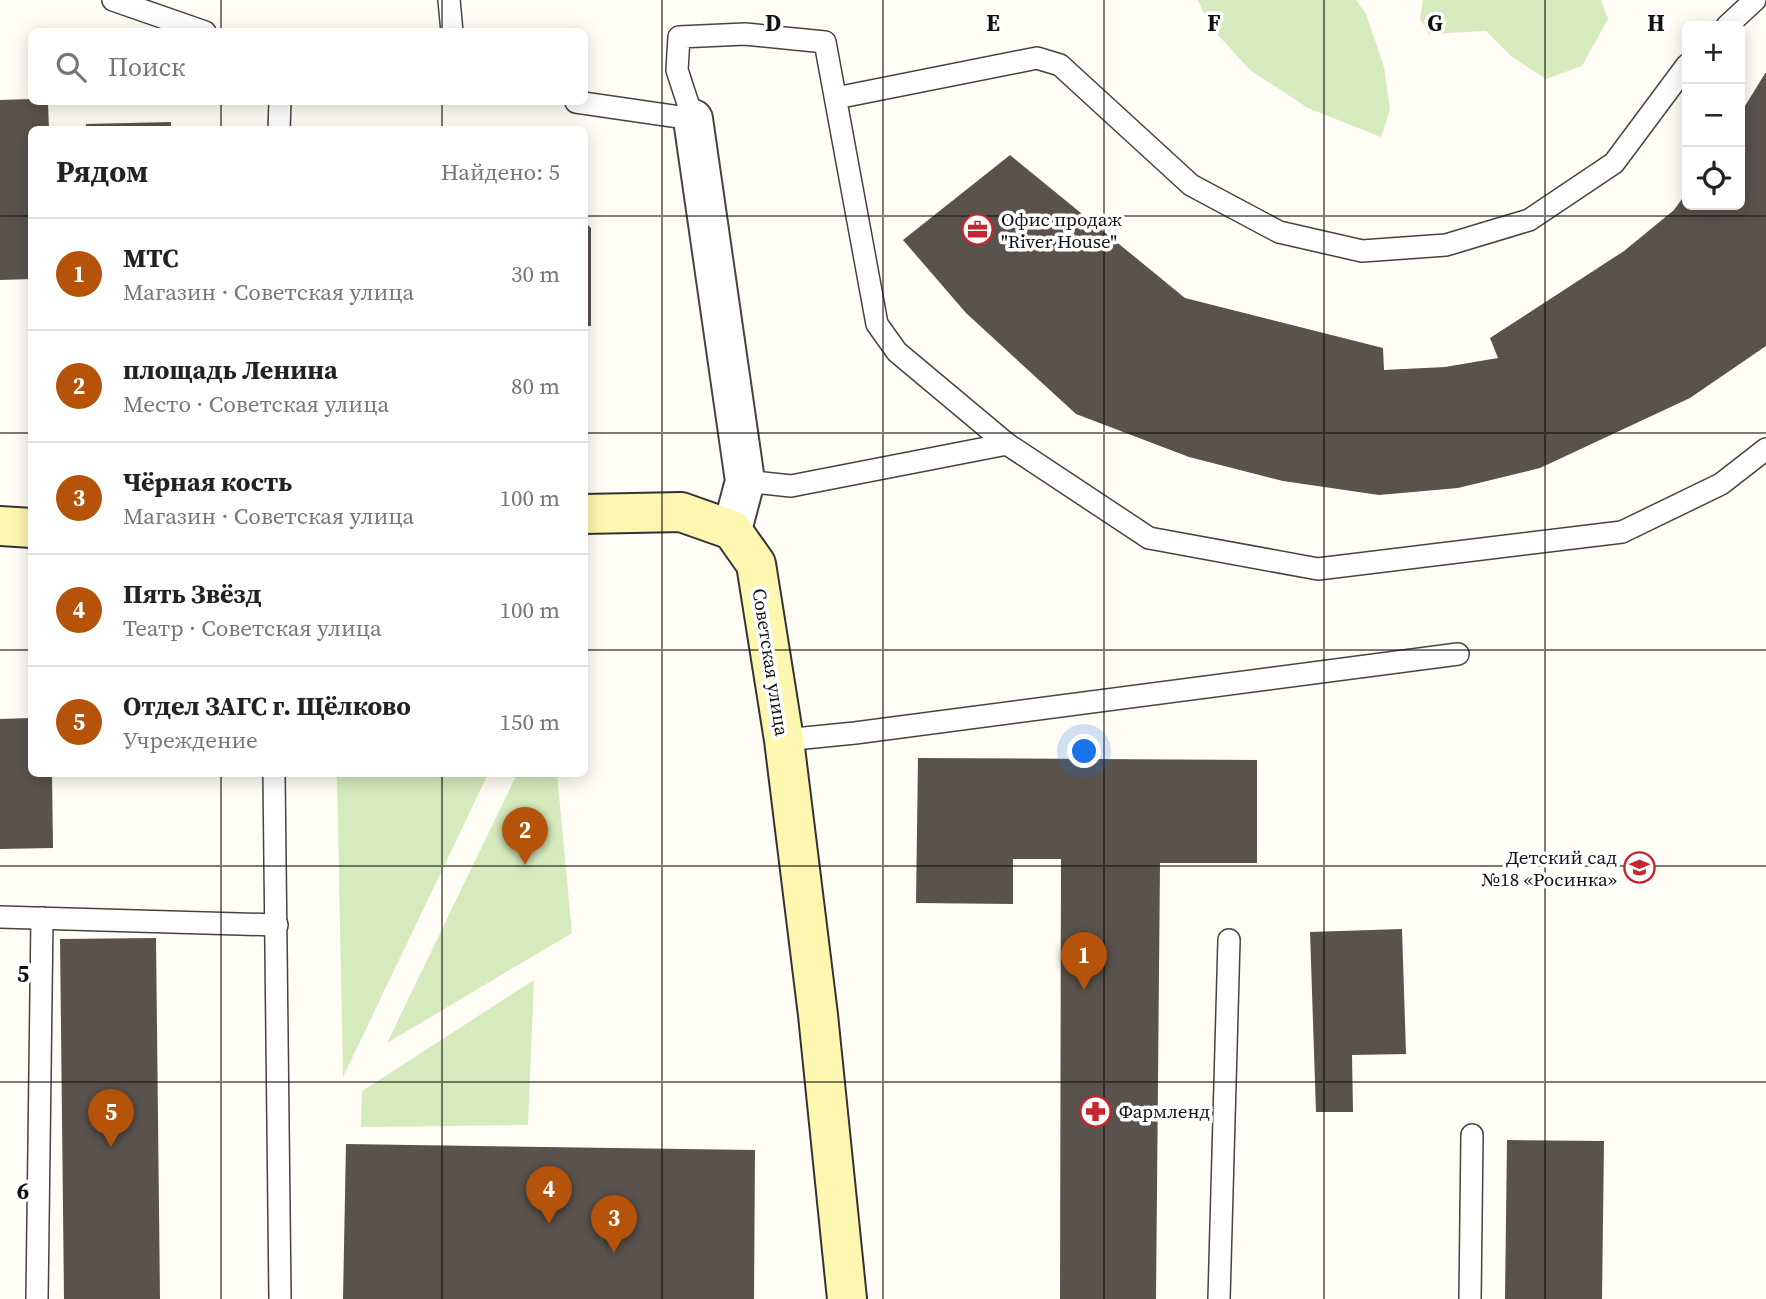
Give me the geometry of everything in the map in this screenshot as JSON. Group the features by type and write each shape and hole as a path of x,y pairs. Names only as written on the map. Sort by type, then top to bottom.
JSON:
{"street":[{"path":"588,514 681,512 732,530 745,481 693,120"},
{"path":"0,526 28,528"},
{"name":"Советская улица","path":"732,530 757,564 784,740 818,1015 847,1299"}],"lane":[{"path":"113,0 194,28"},
{"path":"449,0 452,28"},
{"path":"1732,21 1755,0"},
{"path":"1760,0 1766,1"},
{"path":"588,104 693,120 677,70 679,37 745,34 825,42 877,324 897,352 1007,444 1149,538 1318,569 1622,532 1721,484 1766,449"},
{"path":"836,98 1037,58 1060,65 1191,185 1279,232 1362,251 1446,245 1529,220 1614,163 1682,72"},
{"path":"279,126 280,105"},
{"path":"745,481 790,486 1007,444"},
{"path":"784,740 869,732 1458,654"},
{"path":"274,777 280,1299"},
{"path":"0,917 276,925"},
{"path":"37,1299 42,918"},
{"path":"1219,1299 1229,940"},
{"path":"1470,1299 1472,1135"}],"green space":[{"path":"1198,0 1356,0 1366,14 1384,67 1390,109 1381,137 1308,108 1250,70 1209,25"},
{"path":"1423,0 1601,0 1608,19 1582,66 1546,79 1512,57 1486,31 1429,34 1420,19"},
{"path":"337,777 487,777 343,1077"},
{"path":"516,777 557,777 572,933 387,1043"},
{"path":"534,980 528,1125 361,1127 362,1091"}],"building":[{"path":"1766,72 1766,346 1690,398 1540,468 1458,488 1379,495 1283,481 1189,457 1076,414 966,313 903,240 1010,155 1185,298 1383,348 1384,370 1445,367 1498,358 1490,338 1624,251 1674,210 1682,199 1682,210 1745,210 1745,106"},
{"path":"28,99 28,105 48,105 49,126 28,126 28,279 0,280 0,100"},
{"path":"171,122 171,126 86,126"},
{"path":"588,225 591,228 591,326 588,326"},
{"path":"28,718 28,777 52,777 53,848 0,849 0,719"},
{"path":"918,758 1257,760 1257,863 1160,863 1156,1299 1060,1299 1061,859 1013,859 1013,904 916,903"},
{"path":"1402,929 1406,1054 1352,1055 1353,1112 1316,1112 1310,932"},
{"path":"156,938 160,1299 64,1299 60,939"},
{"path":"1507,1140 1604,1141 1602,1299 1505,1299"},
{"path":"346,1144 755,1150 754,1299 343,1299"}],"place":[{"name":"Офис продаж \"River House\"","path":"978,230"},
{"name":"площадь Ленина","path":"525,865"},
{"name":"Детский сад №18 «Росинка»","path":"1640,868"},
{"name":"МТС","path":"1084,990"},
{"name":"Фармленд","path":"1096,1111"},
{"name":"Отдел ЗАГС г. Щёлково","path":"111,1147"},
{"name":"Пять Звёзд","path":"549,1224"},
{"name":"Чёрная кость","path":"614,1253"}]}
